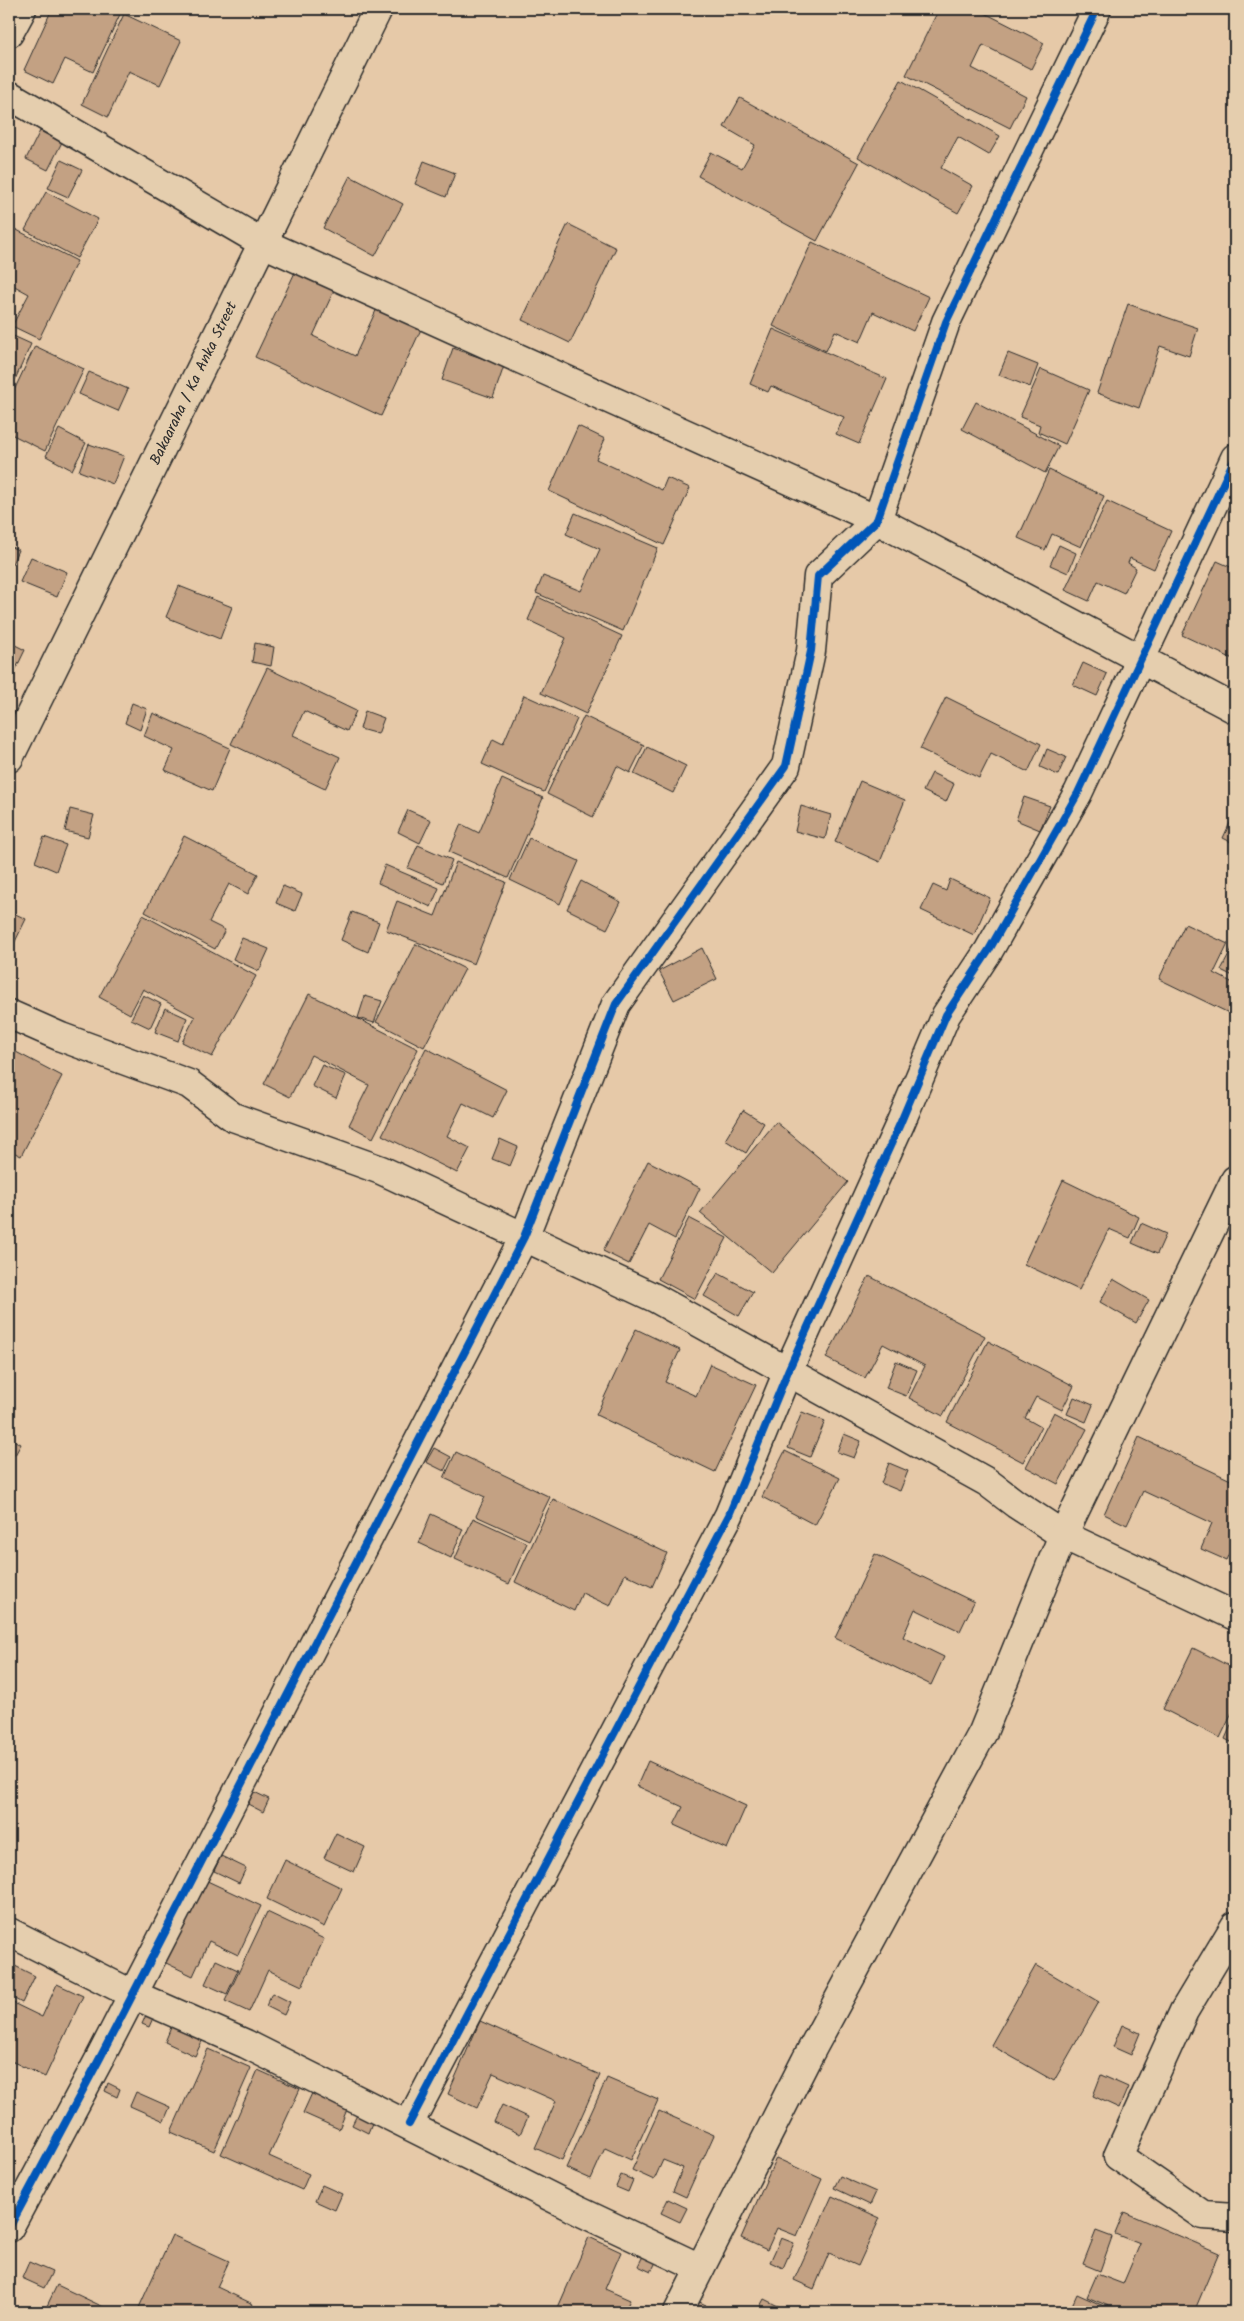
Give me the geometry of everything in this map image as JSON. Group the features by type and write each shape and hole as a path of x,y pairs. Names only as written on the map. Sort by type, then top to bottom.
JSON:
{"street":[{"path":"9,33 22,9"},
{"name":"Bakaaraha / Ka Anka Street","path":"9,758 378,9"},
{"path":"9,2228 524,1237 616,1004 786,766 811,651 818,576 877,520 946,322 1097,9"},
{"path":"9,95 262,243 877,520 1235,709"},
{"path":"409,2124 729,1515 788,1371 900,1124 946,1015 989,950 1078,793 1235,458"},
{"path":"9,1014 61,1037 189,1084 233,1117 381,1170 656,1298 988,1482 1016,1504 1063,1535 1235,1616"},
{"path":"678,2312 806,2060 983,1732 1063,1535 1235,1180"},
{"path":"1235,1926 1184,2011 1118,2156 1203,2215 1235,2217"},
{"path":"9,1932 132,1994 246,2044 409,2124 579,2211 700,2268"}],"building":[{"path":"52,9 122,10 93,72 65,59 53,84 24,70"},
{"path":"939,9 977,9 1044,43 1031,69 983,45 972,68 1026,96 1010,128 906,75"},
{"path":"124,14 181,41 160,85 129,71 108,117 82,104"},
{"path":"901,80 1000,136 989,155 958,137 941,168 973,186 958,213 858,157"},
{"path":"740,98 859,163 817,241 698,176 711,152 742,168 755,145 724,127"},
{"path":"40,131 62,142 48,170 26,159"},
{"path":"61,160 82,170 68,197 48,188"},
{"path":"424,161 455,173 446,197 415,184"},
{"path":"350,176 403,204 375,256 323,228"},
{"path":"46,192 98,219 77,258 25,230"},
{"path":"568,224 616,248 570,343 522,320"},
{"path":"9,226 77,261 39,339 12,326 29,294 9,283"},
{"path":"812,242 929,297 913,331 873,312 860,342 835,331 826,351 773,326"},
{"path":"298,266 337,284 313,336 355,356 379,304 423,325 381,416 255,357"},
{"path":"1128,304 1198,328 1189,356 1160,346 1139,408 1097,393"},
{"path":"773,329 887,379 859,444 836,434 844,417 771,386 768,392 750,384"},
{"path":"9,334 31,344 9,393"},
{"path":"35,346 84,369 45,451 9,433 9,401"},
{"path":"453,348 504,366 493,398 442,380"},
{"path":"1008,353 1038,365 1030,387 999,375"},
{"path":"1041,369 1089,390 1065,444 1038,432 1040,425 1020,417"},
{"path":"89,372 128,389 118,411 79,394"},
{"path":"976,402 1059,446 1045,473 962,429"},
{"path":"578,426 605,439 596,459 662,490 667,478 690,488 664,545 549,491"},
{"path":"59,429 86,443 72,470 46,456"},
{"path":"89,444 124,456 113,484 79,471"},
{"path":"1049,470 1104,496 1081,547 1052,534 1045,550 1018,538"},
{"path":"1107,501 1171,531 1154,569 1130,558 1128,563 1136,568 1124,593 1098,581 1089,601 1065,590"},
{"path":"575,513 658,548 623,631 536,593 543,576 581,591 600,549 566,534"},
{"path":"1059,545 1076,553 1068,573 1050,565"},
{"path":"9,546 18,550 9,571"},
{"path":"31,557 67,572 57,597 20,582"},
{"path":"1217,561 1235,569 1235,660 1182,635"},
{"path":"179,586 232,607 220,639 166,617"},
{"path":"538,597 622,636 586,714 541,693 566,638 528,620"},
{"path":"9,642 25,650 10,681 9,680"},
{"path":"255,643 274,647 271,666 252,662"},
{"path":"1083,663 1107,674 1097,696 1073,685"},
{"path":"267,668 356,711 347,731 304,711 293,735 340,757 325,789 231,744"},
{"path":"524,695 577,719 544,792 482,764 493,739 503,744"},
{"path":"946,697 1041,744 1028,772 991,754 979,778 920,749"},
{"path":"132,703 147,709 140,730 125,723"},
{"path":"365,711 384,718 378,734 360,729"},
{"path":"153,713 230,748 212,791 165,770 174,750 144,736"},
{"path":"584,716 644,745 630,773 617,766 593,817 547,794"},
{"path":"647,747 686,766 673,793 634,774"},
{"path":"1047,749 1066,757 1058,775 1040,767"},
{"path":"932,773 954,784 946,802 923,791"},
{"path":"502,779 543,798 508,878 449,852 461,824 479,833"},
{"path":"860,781 905,800 880,862 835,842"},
{"path":"1024,797 1050,806 1040,830 1016,820"},
{"path":"801,806 831,815 825,839 795,831"},
{"path":"70,809 94,815 88,837 65,831"},
{"path":"408,810 431,820 420,843 398,832"},
{"path":"1235,812 1235,844 1223,838"},
{"path":"184,836 258,874 248,894 229,884 209,922 225,930 215,949 145,912"},
{"path":"44,837 66,845 56,871 35,862"},
{"path":"529,838 579,861 560,904 510,880"},
{"path":"418,845 452,860 443,883 408,868"},
{"path":"456,862 506,882 474,964 386,930 397,901 435,916"},
{"path":"385,865 439,888 431,907 378,883"},
{"path":"950,879 990,898 974,935 921,910 933,885 946,891"},
{"path":"581,881 621,902 607,929 567,909"},
{"path":"283,886 302,894 295,911 276,903"},
{"path":"9,911 26,919 9,954"},
{"path":"352,912 379,922 368,952 341,940"},
{"path":"143,915 256,976 212,1057 182,1042 195,1017 143,989 130,1014 99,997"},
{"path":"1185,924 1228,944 1214,973 1235,984 1235,1016 1159,979"},
{"path":"242,938 269,949 259,971 233,959"},
{"path":"416,944 465,969 424,1047 376,1022"},
{"path":"1233,947 1235,948 1235,977 1221,970"},
{"path":"702,948 717,979 674,1000 659,971"},
{"path":"309,994 418,1049 373,1138 349,1125 369,1085 311,1055 290,1097 264,1084"},
{"path":"143,995 161,1004 150,1028 131,1019"},
{"path":"365,996 382,1001 374,1023 358,1018"},
{"path":"165,1008 187,1018 178,1041 155,1032"},
{"path":"426,1048 507,1090 493,1118 463,1103 447,1136 470,1148 457,1173 382,1135"},
{"path":"16,1052 62,1076 21,1156 9,1150 9,1066"},
{"path":"322,1065 346,1075 336,1098 312,1086"},
{"path":"743,1110 764,1123 746,1153 725,1140"},
{"path":"776,1122 848,1182 772,1273 700,1213"},
{"path":"500,1139 518,1147 510,1166 492,1159"},
{"path":"648,1161 700,1188 675,1239 649,1225 629,1264 603,1251"},
{"path":"1063,1180 1139,1217 1130,1238 1109,1229 1079,1290 1024,1264"},
{"path":"689,1218 727,1238 695,1299 658,1279"},
{"path":"1141,1223 1166,1234 1157,1254 1132,1243"},
{"path":"718,1273 753,1292 739,1316 704,1296"},
{"path":"869,1276 985,1336 943,1416 909,1398 925,1366 883,1344 865,1378 826,1358"},
{"path":"1113,1279 1149,1300 1136,1323 1100,1302"},
{"path":"636,1329 680,1350 665,1382 696,1396 710,1364 756,1385 715,1472 596,1415"},
{"path":"988,1341 1074,1386 1062,1410 1036,1397 1025,1418 1041,1427 1023,1462 947,1422"},
{"path":"896,1361 917,1370 906,1396 886,1388"},
{"path":"1074,1397 1093,1405 1086,1422 1067,1414"},
{"path":"802,1412 825,1421 810,1457 788,1448"},
{"path":"1054,1412 1087,1429 1058,1484 1026,1467"},
{"path":"844,1434 861,1441 854,1458 837,1452"},
{"path":"1139,1437 1235,1482 1235,1541 1226,1560 1201,1549 1212,1523 1143,1491 1127,1525 1104,1514"},
{"path":"9,1438 21,1444 15,1455 9,1452"},
{"path":"434,1448 451,1457 444,1471 426,1462"},
{"path":"785,1451 840,1478 815,1525 762,1497"},
{"path":"456,1452 550,1497 529,1540 476,1516 485,1497 444,1478"},
{"path":"889,1463 908,1471 900,1491 881,1483"},
{"path":"553,1499 667,1553 652,1587 625,1574 610,1606 582,1593 574,1611 515,1582"},
{"path":"431,1514 463,1529 451,1558 419,1543"},
{"path":"473,1518 527,1543 509,1584 455,1559"},
{"path":"875,1554 974,1602 960,1631 915,1609 903,1637 944,1657 931,1685 835,1638"},
{"path":"1193,1648 1235,1669 1235,1707 1220,1738 1163,1709"},
{"path":"1235,1716 1235,1744 1225,1739"},
{"path":"648,1761 746,1806 727,1849 674,1825 683,1807 637,1786"},
{"path":"250,1790 269,1799 263,1812 244,1802"},
{"path":"336,1833 365,1847 354,1872 324,1858"},
{"path":"221,1856 246,1868 239,1883 214,1871"},
{"path":"285,1860 342,1888 324,1927 267,1899"},
{"path":"203,1879 261,1906 238,1955 209,1941 193,1976 164,1962"},
{"path":"267,1912 324,1939 302,1986 268,1970 249,2012 225,2001"},
{"path":"216,1960 238,1970 227,1994 205,1984"},
{"path":"9,1963 35,1976 22,2003 9,1996"},
{"path":"1036,1965 1099,2002 1054,2081 991,2045"},
{"path":"57,1984 83,1996 45,2077 9,2060 9,2001 42,2017"},
{"path":"272,1993 290,2002 284,2015 266,2006"},
{"path":"146,2015 153,2018 149,2027 142,2024"},
{"path":"480,2021 600,2075 562,2160 535,2148 556,2101 493,2073 477,2108 448,2094"},
{"path":"172,2025 203,2039 195,2056 165,2042"},
{"path":"1122,2025 1140,2033 1131,2055 1113,2047"},
{"path":"208,2049 251,2068 214,2151 171,2132"},
{"path":"258,2070 300,2089 269,2156 309,2174 302,2190 221,2154"},
{"path":"1101,2075 1128,2087 1119,2108 1093,2096"},
{"path":"607,2078 658,2100 631,2160 605,2148 591,2179 566,2168"},
{"path":"108,2083 120,2089 117,2097 105,2091"},
{"path":"313,2091 348,2107 339,2129 303,2113"},
{"path":"136,2092 170,2107 164,2121 130,2106"},
{"path":"502,2105 528,2117 520,2134 494,2122"},
{"path":"359,2111 374,2118 368,2133 352,2125"},
{"path":"659,2111 714,2135 686,2197 673,2191 683,2168 663,2160 654,2180 632,2170"},
{"path":"776,2158 822,2179 797,2236 777,2228 767,2250 741,2238"},
{"path":"621,2175 633,2180 628,2192 616,2187"},
{"path":"840,2176 876,2192 870,2205 834,2188"},
{"path":"322,2185 342,2194 335,2210 315,2201"},
{"path":"832,2196 880,2218 858,2266 829,2253 814,2289 794,2280"},
{"path":"668,2199 687,2208 680,2222 661,2213"},
{"path":"1124,2212 1219,2253 1194,2312 1123,2312 1087,2297 1097,2274 1123,2284 1140,2244 1115,2234"},
{"path":"1096,2231 1112,2237 1100,2271 1083,2264"},
{"path":"172,2235 229,2261 217,2287 253,2304 249,2312 137,2312"},
{"path":"589,2237 621,2252 605,2289 630,2300 624,2312 556,2312"},
{"path":"781,2238 794,2243 783,2268 770,2262"},
{"path":"644,2254 657,2260 651,2272 638,2266"},
{"path":"29,2262 52,2272 44,2288 22,2278"},
{"path":"57,2285 114,2312 55,2312 46,2308"},
{"path":"1077,2294 1117,2312 1069,2312"},
{"path":"764,2299 790,2312 757,2312"},
{"path":"695,2300 706,2305 703,2312 691,2310"},
{"path":"499,2304 517,2312 495,2312"}],"cycle path":[{"path":"9,2228 100,2058 524,1237 616,1004 786,766 811,651 818,576 877,520 946,322 1097,9"},
{"path":"409,2124 729,1515 788,1371 900,1124 946,1015 989,950 1078,793 1235,458"}]}
